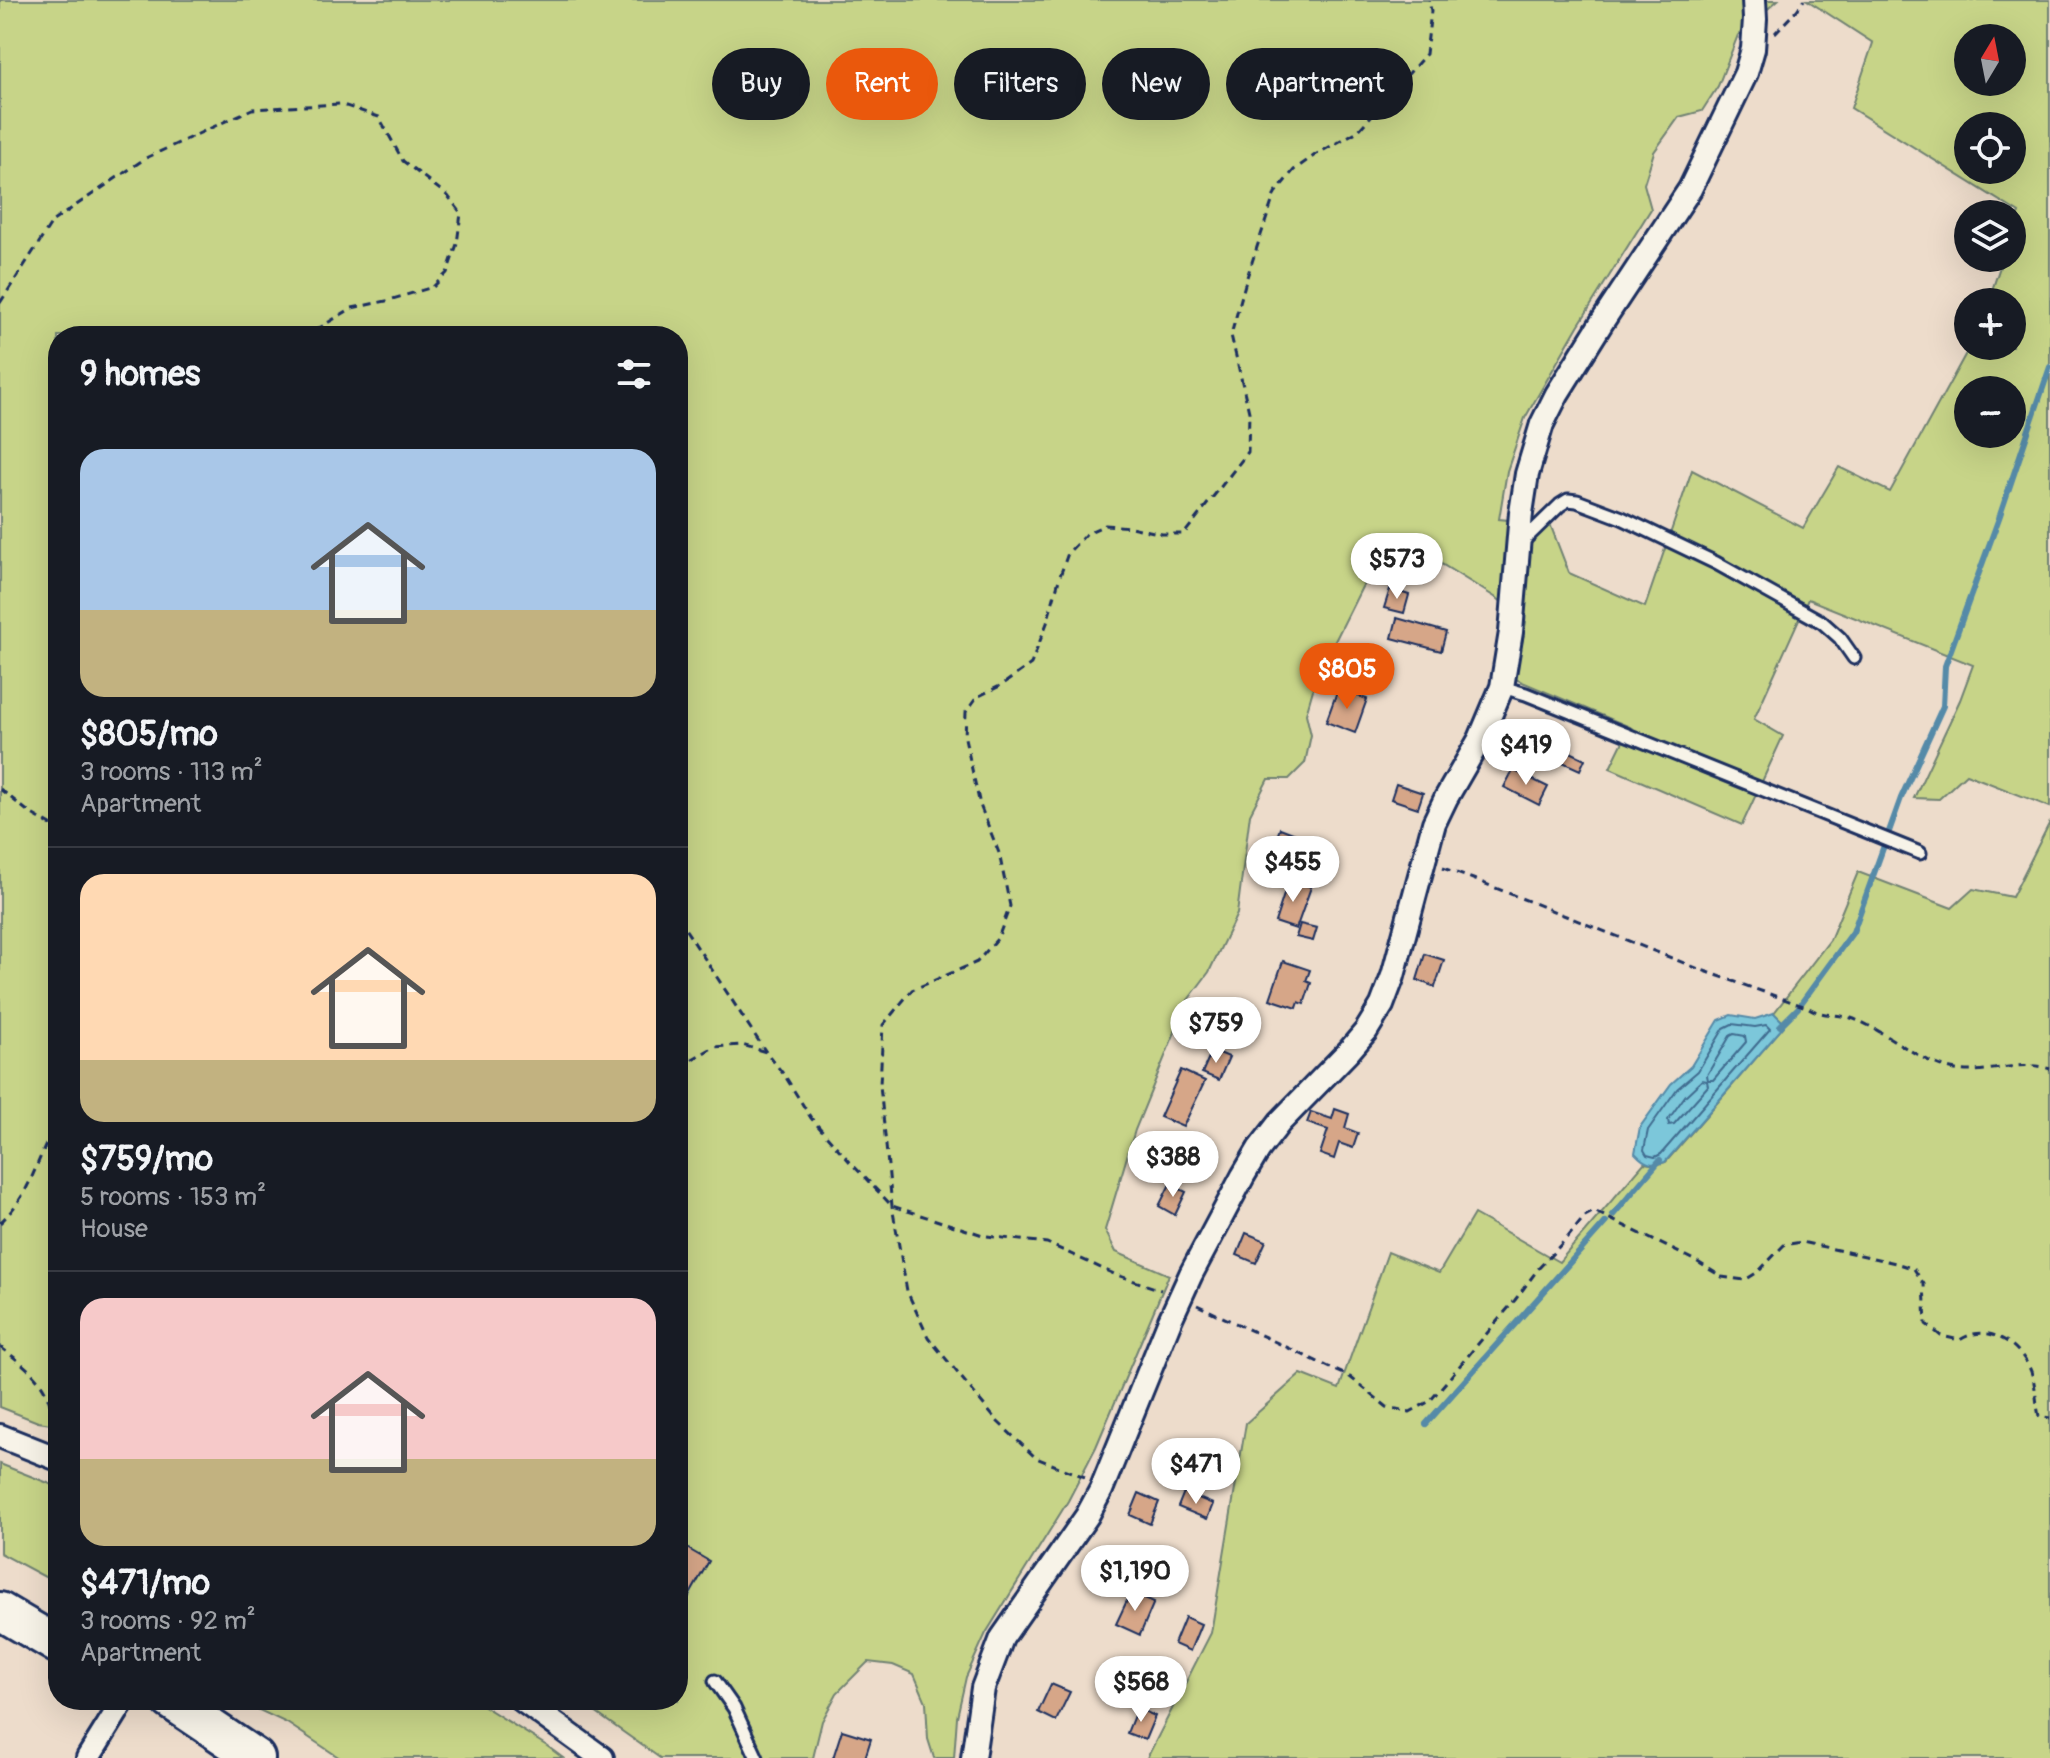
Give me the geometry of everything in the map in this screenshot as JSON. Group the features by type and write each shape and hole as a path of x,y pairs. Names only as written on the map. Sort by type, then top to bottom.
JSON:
{"highway":[{"path":"0,1595 48,1633"},
{"path":"0,1611 48,1634"},
{"path":"0,1629 48,1635"},
{"path":"162,1710 232,1758"},
{"path":"185,1710 256,1758"}],"street":[{"path":"973,1758 983,1688 1002,1638 1087,1516 1104,1484 1180,1297 1220,1217 1259,1149 1280,1122 1349,1051 1382,1005 1393,976 1434,823 1480,739 1502,687 1511,632 1521,513 1527,474 1542,424 1602,322 1690,189 1746,73 1753,49 1754,0"},
{"path":"0,1436 48,1455"},
{"path":"88,1758 118,1710"},
{"path":"536,1710 602,1758"}],"lane":[{"path":"1519,544 1560,505 1568,500 1577,501 1622,518 1716,563 1822,622 1840,638 1854,658"},
{"path":"1502,687 1920,853"},
{"path":"715,1681 734,1708 757,1758"}],"path":[{"path":"1104,1484 1036,1458 997,1421 928,1337 907,1291 892,1206 880,1085 883,1025 912,990 977,962 998,938 1010,906 999,853 980,805 965,738 966,712 977,697 1002,685 1031,664 1068,553 1087,533 1105,525 1162,534 1184,534 1248,452 1249,412 1231,335 1275,193 1294,170 1358,131 1426,54 1431,11 1429,0"},
{"path":"1753,49 1767,43 1804,0"},
{"path":"0,303 53,221 146,158 252,109 340,104 379,117 403,161 448,196 461,213 457,244 447,273 433,287 352,308 322,326"},
{"path":"0,789 48,823"},
{"path":"1424,862 1815,1012 1850,1018 1952,1069 1985,1071 2036,1064 2050,1069"},
{"path":"688,933 811,1118 892,1206 986,1236 1047,1243 1114,1274 1180,1297 1350,1377 1387,1407 1410,1412 1430,1401 1538,1269 1585,1216 1594,1211 1722,1277 1745,1280 1758,1272 1784,1245 1802,1242 1914,1269 1924,1284 1926,1324 1941,1336 1960,1340 1968,1334 1995,1334 2014,1347 2027,1361 2034,1379 2039,1416 2050,1418"},
{"path":"688,1061 714,1047 742,1045 766,1052"},
{"path":"0,1223 16,1206 28,1186 48,1141"},
{"path":"0,1347 27,1367 43,1386 48,1399"}],"green space":[{"path":"0,0 1778,0 1738,35 1718,86 1702,111 1679,117 1654,152 1644,184 1651,209 1525,418 1507,471 1499,519 1550,524 1569,573 1645,607 1692,470 1803,528 1839,467 1890,492 1962,360 2026,360 2026,288 1993,288 1998,272 2026,272 2026,200 1998,200 1973,184 2026,184 2026,112 1954,112 1954,172 1851,108 1873,43 1807,0 2050,0 2050,807 1966,774 1939,799 1914,798 1973,665 1808,599 1754,719 1783,736 1742,825 1610,768 1630,727 1515,679 1526,622 1498,599 1443,565 1411,550 1390,550 1362,587 1316,679 1306,714 1311,735 1305,763 1289,779 1268,779 1250,814 1237,914 1209,972 1188,1000 1135,1130 1105,1230 1116,1252 1169,1275 1096,1447 1068,1501 986,1633 966,1677 957,1717 954,1758 934,1758 928,1739 926,1702 914,1674 893,1665 868,1662 837,1693 822,1721 813,1758 660,1758 592,1710 688,1710 688,326 48,326 48,1424 0,1407"},
{"path":"2050,822 2050,1758 1147,1758 1211,1633 1246,1423 1301,1374 1339,1389 1388,1252 1439,1273 1474,1214 1559,1262 1644,1163 1656,1165 1666,1162 1784,1026 1774,1013 1830,940 1858,872 1952,908 1973,889 2012,897"},
{"path":"0,1464 48,1483 48,1579 0,1553"},
{"path":"259,1710 490,1710 563,1758 340,1758 287,1723"}],"water":[{"path":"1774,1013 1784,1026 1665,1162 1649,1163 1639,1157 1635,1153 1640,1127 1671,1084 1691,1066 1719,1020 1731,1015 1755,1019"}],"building":[{"path":"1390,589 1409,595 1404,613 1384,608"},
{"path":"1397,618 1446,632 1441,651 1392,638"},
{"path":"1338,689 1367,699 1355,733 1326,722"},
{"path":"1562,748 1585,759 1580,770 1556,759"},
{"path":"1513,770 1548,787 1539,805 1504,787"},
{"path":"1396,784 1423,793 1418,808 1391,799"},
{"path":"1280,828 1306,838 1301,851 1294,849 1286,870 1268,864"},
{"path":"1289,879 1311,887 1296,929 1275,922"},
{"path":"1300,924 1317,928 1313,941 1296,937"},
{"path":"1425,954 1444,960 1435,987 1417,980"},
{"path":"1283,961 1310,970 1306,981 1311,983 1304,1004 1299,1002 1297,1008 1270,999"},
{"path":"1212,1050 1229,1057 1219,1080 1202,1073"},
{"path":"1181,1070 1205,1081 1183,1127 1160,1117"},
{"path":"1335,1109 1349,1114 1345,1128 1358,1133 1353,1148 1339,1143 1334,1159 1320,1154 1328,1130 1307,1123 1311,1112 1332,1119"},
{"path":"1170,1184 1186,1192 1175,1215 1159,1206"},
{"path":"1246,1233 1266,1241 1256,1263 1237,1255"},
{"path":"1184,1492 1213,1504 1207,1519 1178,1507"},
{"path":"1139,1493 1159,1502 1150,1524 1130,1515"},
{"path":"688,1549 709,1561 688,1598"},
{"path":"1131,1592 1154,1602 1140,1635 1116,1624"},
{"path":"1185,1617 1201,1624 1190,1651 1174,1644"},
{"path":"1051,1684 1070,1692 1056,1721 1038,1712"},
{"path":"1137,1708 1155,1716 1145,1740 1127,1733"},
{"path":"842,1730 871,1739 865,1758 833,1758"}],"waterway":[{"path":"1802,1002 1853,932 1901,798 1943,706 1945,666 2050,367"},
{"path":"1780,1026 1798,1008"},
{"path":"1613,1215 1660,1160"},
{"path":"1426,1424 1606,1222"}]}
